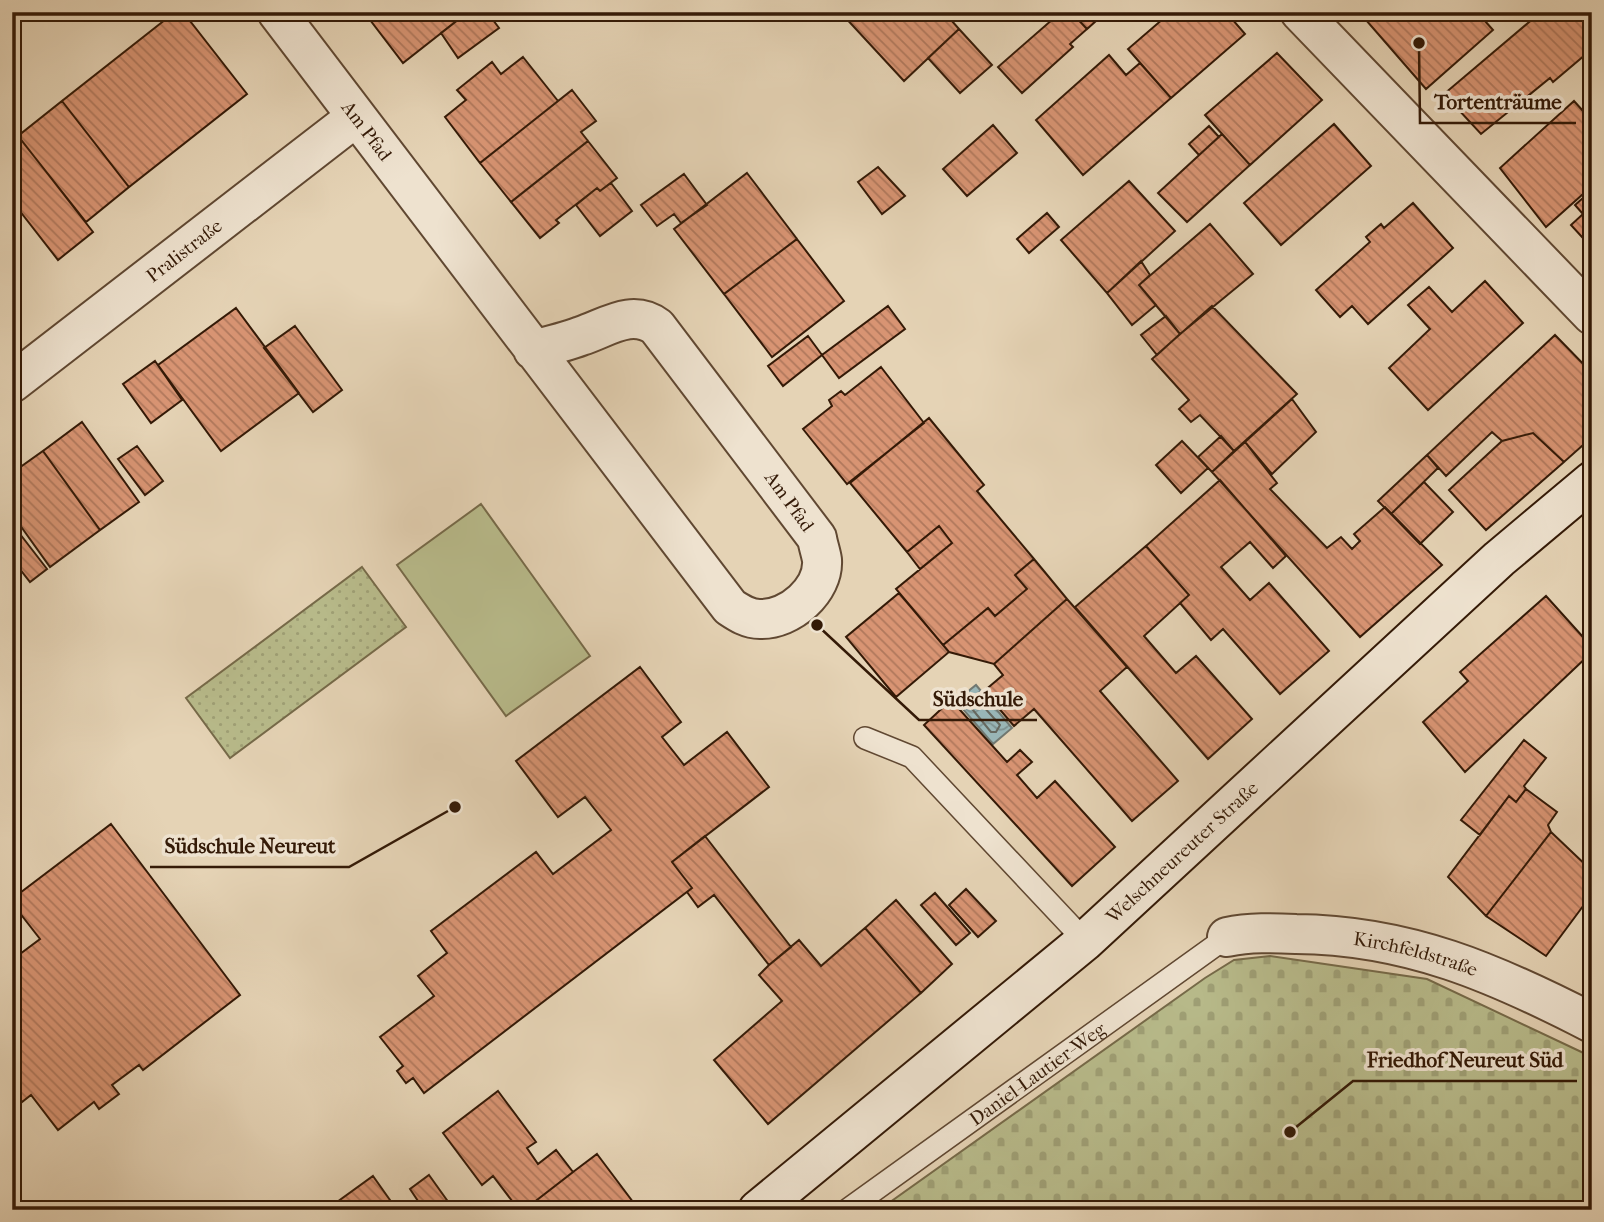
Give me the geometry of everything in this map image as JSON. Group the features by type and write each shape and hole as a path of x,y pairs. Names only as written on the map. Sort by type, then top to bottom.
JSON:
{"street":[{"name":"Am Pfad","path":"277,12 533,350 730,607 744,616 760,619 776,617 802,603 816,585 822,562 817,538 657,327 648,320 617,321 583,336 533,350"},
{"path":"1300,12 1592,315"},
{"name":"Pralistraße","path":"12,383 356,117"},
{"name":"Welschneureuter Straße","path":"758,1210 1085,940 1499,559 1592,481"},
{"name":"Kirchfeldstraße","path":"1227,937 1247,933 1318,934 1395,944 1479,968 1592,1023"}],"lane":[{"path":"865,738 912,757 1085,940"},
{"name":"Daniel-Lautier-Weg","path":"847,1210 1227,937"}],"green space":[{"path":"481,504 590,656 506,716 397,565"},
{"path":"362,567 406,627 230,758 186,698"},
{"path":"1270,956 1427,979 1592,1057 1592,1207 1588,1210 879,1210 1205,978 1234,960"}],"water":[{"path":"976,685 1012,728 993,744 956,701"}],"building":[{"path":"175,12 183,12 247,94 129,187 62,101"},
{"path":"364,12 468,12 403,63"},
{"path":"468,12 487,12 499,28 458,58 441,33"},
{"path":"944,12 959,29 904,81 842,14"},
{"path":"1061,12 1071,12 1087,29 1070,44 1073,47 1022,93 998,67"},
{"path":"1071,12 1106,12 1087,29"},
{"path":"1171,12 1226,12 1245,34 1171,98 1128,49"},
{"path":"1359,12 1477,12 1493,30 1426,89"},
{"path":"1541,12 1591,12 1592,49 1553,82 1550,78 1481,134 1444,94"},
{"path":"959,29 992,65 960,93 928,58"},
{"path":"1277,53 1322,100 1250,165 1205,115"},
{"path":"1109,55 1126,75 1140,63 1171,98 1083,175 1036,120"},
{"path":"523,57 558,101 480,163 445,117 466,100 457,90 492,62 501,74"},
{"path":"572,90 596,121 581,132 588,141 511,202 480,163"},
{"path":"62,101 129,187 86,222 18,136"},
{"path":"1574,101 1592,121 1592,186 1546,227 1500,168"},
{"path":"1334,124 1371,166 1281,245 1244,203"},
{"path":"993,125 1017,153 967,196 943,169"},
{"path":"1209,126 1219,137 1199,155 1189,144"},
{"path":"12,128 93,232 58,260 12,201"},
{"path":"1222,134 1250,165 1187,222 1158,193"},
{"path":"588,141 617,178 600,191 597,188 556,220 559,223 540,238 511,202"},
{"path":"878,167 905,196 882,214 858,182"},
{"path":"747,173 797,239 724,294 674,229"},
{"path":"684,174 707,205 681,223 674,214 657,226 641,205"},
{"path":"1129,181 1175,231 1107,293 1061,240"},
{"path":"611,183 632,211 600,236 576,205 597,188 600,191"},
{"path":"1592,190 1592,248 1571,225 1583,214 1575,205"},
{"path":"1413,203 1453,248 1368,324 1352,306 1340,317 1316,290 1370,242 1366,237 1381,224 1384,228"},
{"path":"1047,213 1059,227 1029,253 1017,239"},
{"path":"1210,224 1253,274 1180,334 1139,285"},
{"path":"797,239 844,301 772,357 724,294"},
{"path":"1141,261 1150,275 1139,285 1156,305 1132,325 1107,293"},
{"path":"1485,281 1523,323 1428,410 1389,368 1430,329 1408,305 1429,287 1452,312"},
{"path":"888,306 905,329 839,378 822,355"},
{"path":"1212,306 1297,394 1234,451 1200,415 1191,422 1179,409 1189,400 1152,359"},
{"path":"236,308 299,393 221,451 158,365"},
{"path":"1166,316 1180,334 1157,355 1141,335"},
{"path":"295,326 342,390 313,412 264,348"},
{"path":"1555,335 1592,373 1592,437 1564,462 1533,433 1502,441 1492,432 1446,476 1427,455"},
{"path":"808,336 822,355 783,386 768,366"},
{"path":"155,361 182,400 151,423 123,384"},
{"path":"881,367 924,423 847,484 803,429 832,406 829,400 841,391 845,395"},
{"path":"1292,399 1316,432 1272,474 1245,442"},
{"path":"929,418 984,485 977,491 1034,559 1015,575 1027,589 995,616 988,608 943,645 896,589 952,543 939,526 907,552 850,483"},
{"path":"82,422 139,502 100,530 43,451"},
{"path":"1533,433 1564,462 1486,530 1449,490 1502,441"},
{"path":"1221,436 1234,451 1212,472 1198,457"},
{"path":"1182,441 1208,468 1181,493 1156,465"},
{"path":"1245,442 1277,483 1270,489 1327,548 1341,537 1352,549 1360,541 1354,534 1385,507 1442,565 1360,637 1212,472"},
{"path":"137,446 163,481 145,495 118,459"},
{"path":"43,451 100,530 50,567 12,514 12,473"},
{"path":"1427,455 1438,468 1391,514 1378,501"},
{"path":"1220,480 1286,556 1273,568 1250,542 1221,567 1250,600 1269,583 1329,651 1280,694 1223,629 1211,640 1180,603 1189,595 1146,546"},
{"path":"1424,482 1453,512 1420,544 1391,514"},
{"path":"939,526 952,543 920,569 907,552"},
{"path":"20,534 47,569 30,582 12,559 12,540"},
{"path":"1146,546 1189,595 1144,636 1176,673 1196,656 1252,719 1208,759 1075,607"},
{"path":"1034,559 1067,599 994,664 949,652 943,645 988,608 995,616 1027,589 1015,575"},
{"path":"899,593 949,652 896,697 846,637"},
{"path":"1546,596 1592,647 1592,652 1465,772 1423,722 1468,681 1460,672"},
{"path":"1067,599 1127,667 1100,691 1178,781 1132,821 1034,709 1014,726 984,691 1003,675 994,664"},
{"path":"640,667 681,722 662,737 684,765 727,732 769,787 672,862 692,888 424,1093 413,1078 406,1083 397,1071 403,1066 380,1037 434,996 418,976 447,953 431,931 536,852 553,874 611,830 585,797 558,817 516,761"},
{"path":"951,700 1007,762 1020,750 1032,762 1017,775 1037,798 1055,781 1115,847 1072,886 924,725"},
{"path":"1524,740 1546,758 1524,786 1526,789 1516,802 1509,796 1480,835 1461,820"},
{"path":"1526,789 1557,812 1548,825 1551,832 1486,916 1448,877 1509,796 1516,802"},
{"path":"111,824 240,995 143,1070 139,1065 112,1085 119,1094 99,1109 94,1102 58,1130 31,1095 22,1102 12,1088 12,960 40,939 12,903 12,899"},
{"path":"1551,832 1592,871 1592,894 1546,956 1486,916"},
{"path":"705,836 791,947 769,965 714,895 698,907 687,892 692,888 672,862"},
{"path":"966,889 996,921 978,937 949,905"},
{"path":"935,893 970,933 956,945 921,905"},
{"path":"896,900 952,964 921,993 865,928"},
{"path":"865,928 921,993 768,1124 714,1060 782,1001 759,975 769,965 799,940 821,966"},
{"path":"498,1091 536,1142 527,1148 538,1164 556,1150 573,1172 524,1210 519,1210 493,1176 482,1185 443,1133"},
{"path":"597,1154 639,1210 524,1210 573,1172"},
{"path":"429,1175 454,1210 413,1210 420,1204 410,1189"},
{"path":"373,1176 397,1210 326,1210"}],"place":[{"name":"Tortenträume","path":"1419,43"},
{"name":"Südschule","path":"817,625"},
{"name":"Südschule Neureut","path":"455,807"},
{"name":"Friedhof Neureut Süd","path":"1290,1132"}]}
